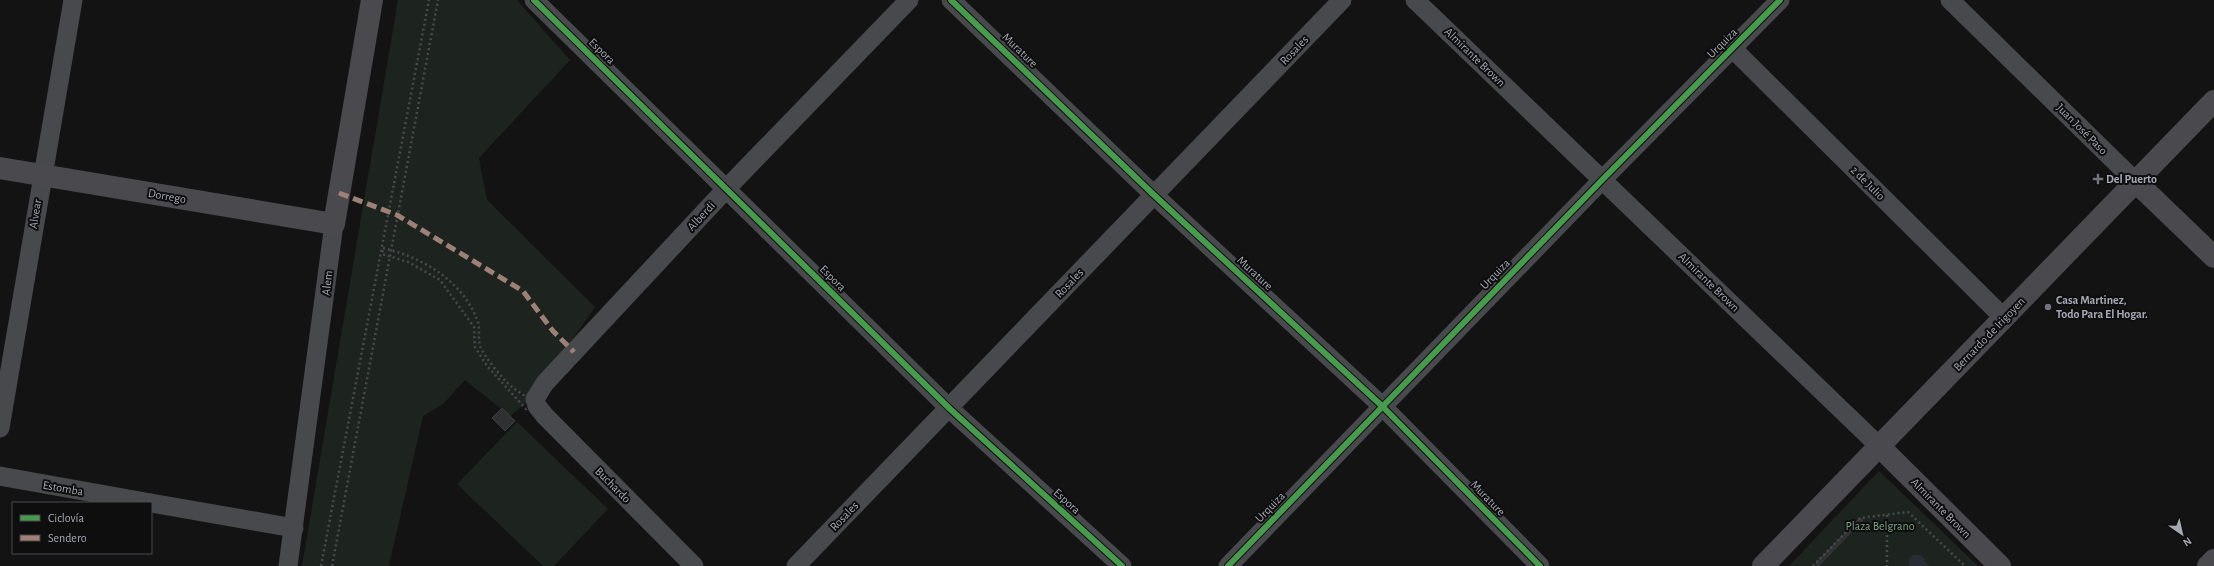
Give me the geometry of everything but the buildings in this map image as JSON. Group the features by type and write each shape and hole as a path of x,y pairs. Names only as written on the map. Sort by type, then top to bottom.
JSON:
{"main road":[{"name":"Alem","path":"334,224 372,0"},
{"name":"Bernardo de Irigoyen","path":"1763,566 2214,101"},
{"name":"Dorrego","path":"0,168 334,224"},
{"name":"Juan José Paso","path":"2136,182 2214,257"},
{"name":"Almirante Brown","path":"1880,446 2000,566"},
{"path":"2208,566 2214,560"}],"street":[{"name":"Alvear","path":"0,428 73,0"},
{"name":"Espora","path":"534,0 727,188 949,408 1122,566"},
{"name":"Alberdi","path":"535,402 537,395 545,383 727,188 909,0"},
{"name":"Murature","path":"951,0 1154,195 1382,406 1540,566"},
{"name":"Rosales","path":"796,566 1342,0"},
{"name":"Almirante Brown","path":"1415,0 1880,446"},
{"name":"Urquiza","path":"1228,566 1382,406 1780,0"},
{"name":"Juan José Paso","path":"1950,0 2136,182"},
{"name":"2 de Julio","path":"1732,48 2004,318"},
{"name":"Alem","path":"288,566 334,224"},
{"name":"Buchardo","path":"535,402 544,416 694,566"},
{"name":"Estomba","path":"0,476 145,502"},
{"name":"Estomba","path":"152,503 294,528"}],"path":[{"path":"321,566 429,0"},
{"path":"332,566 438,0"},
{"path":"383,248 390,250 410,256 444,275 468,301 478,324 480,347 511,387 535,402 526,409 487,366 475,347 474,326 440,280 408,262 382,254 383,248"},
{"path":"1813,566 1860,518 1908,512 1965,566"},
{"path":"1887,515 1888,566"}],"green space":[{"path":"398,0 517,0 570,60 479,158 487,200 595,307 531,399 510,416 465,380 443,404 423,416 389,566 302,566"},
{"path":"517,422 608,509 554,566 543,566 457,484"},
{"name":"Plaza Belgrano","path":"1879,471 1978,566 1789,566"}],"shaded area":[{"path":"1913,555 1919,555 1924,558 1925,562 1930,566 1909,566 1909,559"}],"marked path":[{"path":"339,193 397,215 523,291 553,331 574,352"}],"cycle path":[{"path":"534,0 949,408 1122,566"},
{"path":"951,0 1154,195 1382,406 1540,566"},
{"path":"1228,566 1603,179 1780,0"}],"place":[{"name":"Del Puerto","path":"2098,179"},
{"name":"Casa Martinez, Todo Para El Hogar.","path":"2048,307"}]}
